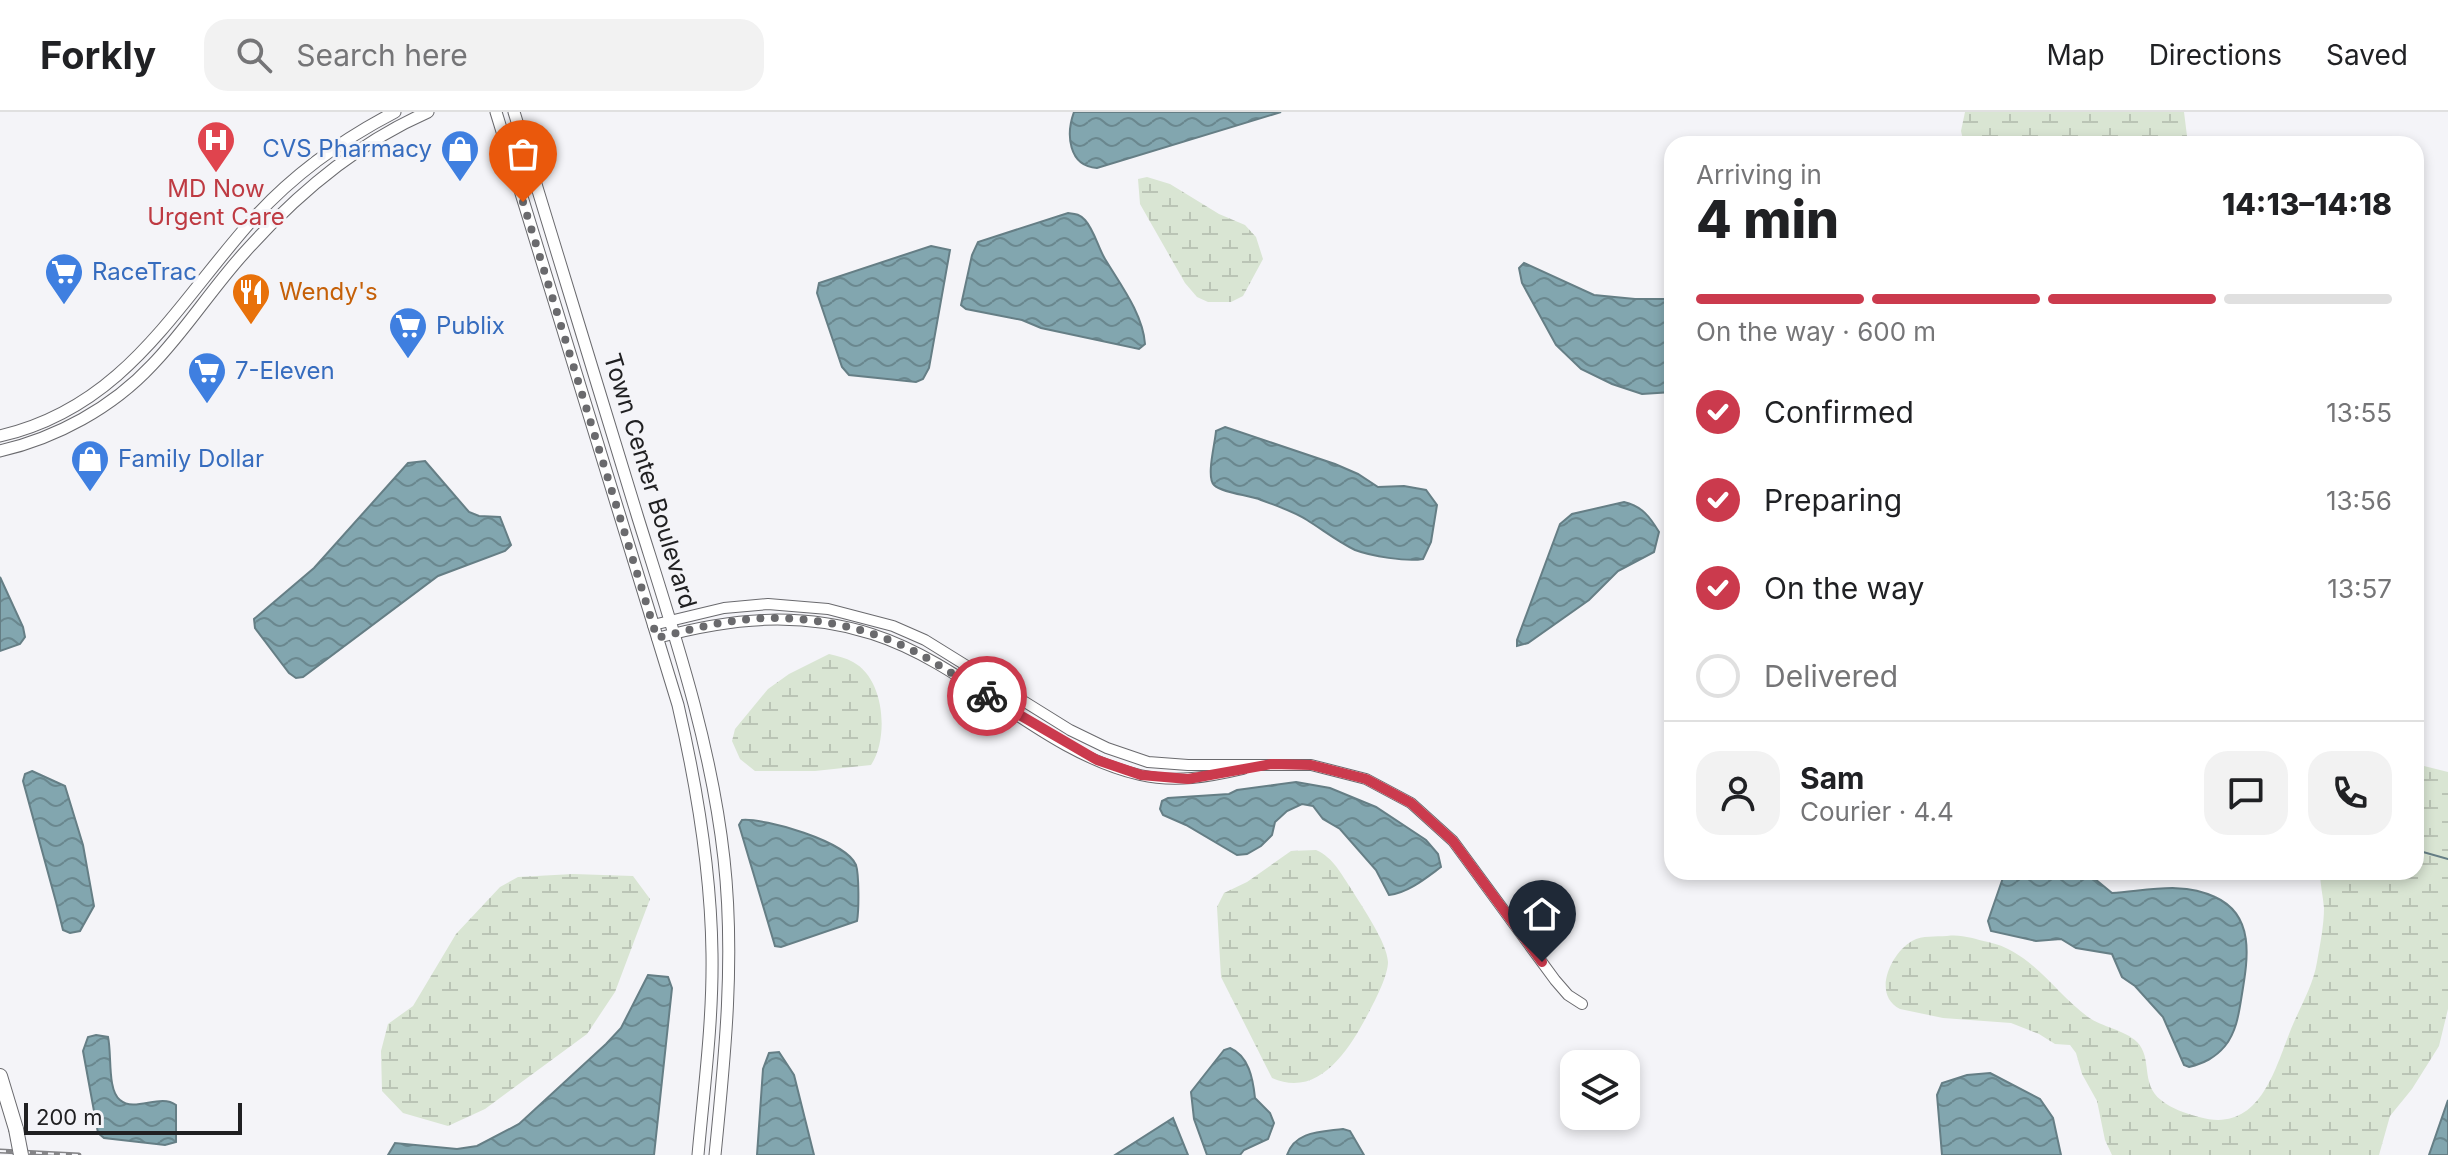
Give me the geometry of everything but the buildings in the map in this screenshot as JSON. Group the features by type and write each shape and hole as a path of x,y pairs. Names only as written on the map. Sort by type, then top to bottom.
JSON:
{"highway":[{"path":"0,1076 21,1155"}],"main road":[{"path":"0,436 53,417 98,392 140,356 256,216 305,169 364,128 395,112"},
{"path":"0,451 70,427 118,395 151,367 243,254 287,208 355,154 428,112"},
{"name":"Town Center Boulevard","path":"496,112 678,705 689,753 700,814 712,954 711,1006 698,1155"},
{"name":"Town Center Boulevard","path":"514,112 674,634 712,778 727,896 728,990 715,1155"}],"street":[{"path":"560,323 577,318"},
{"path":"653,625 724,608 768,604 828,609 893,626 925,640 1070,730 1148,762 1311,765 1366,779 1411,803 1453,841 1555,980 1568,995 1582,1004"},
{"path":"657,638 742,620 826,623 873,634 915,652 1063,742 1097,760 1141,775 1188,779 1272,764"},
{"path":"709,898 727,896"}],"green space":[{"path":"1965,112 2184,112 2187,136 1962,136"},
{"path":"1147,177 1170,184 1219,214 1245,225 1256,237 1263,259 1243,296 1231,302 1208,302 1197,297 1185,283 1140,204 1138,179"},
{"path":"829,654 864,670 878,695 882,725 877,754 871,765 815,771 755,771 740,759 732,741 735,729 768,689 789,674"},
{"path":"2424,766 2448,772 2448,1009 2439,1046 2412,1089 2390,1116 2379,1155 2112,1155 2105,1140 2097,1101 2070,1045 2055,1044 2011,1023 1943,1018 1900,1009 1887,994 1887,975 1891,965 1904,947 1916,939 1958,936 2003,947 2030,963 2088,1017 2137,1042 2145,1056 2151,1086 2165,1103 2199,1117 2219,1120 2236,1116 2250,1108 2270,1080 2313,980 2324,908 2321,880 2424,880"},
{"path":"1316,850 1337,867 1368,915 1387,954 1388,967 1373,1003 1344,1052 1320,1075 1305,1082 1290,1083 1272,1078 1221,977 1217,907 1224,893 1247,882 1291,851"},
{"path":"573,874 633,876 650,899 615,992 587,1034 485,1109 448,1126 403,1113 382,1091 381,1051 388,1024 413,1006 456,934 500,887 518,877"}],"water":[{"path":"1074,112 1281,112 1097,168 1080,162 1072,148 1070,130"},
{"path":"1068,213 1079,215 1088,224 1130,300 1143,333 1145,344 1139,349 1041,328 1022,320 966,309 961,305 972,255 978,242"},
{"path":"931,246 950,250 929,368 923,379 916,382 849,375 842,367 817,293 819,283"},
{"path":"1524,263 1594,295 1664,299 1664,393 1642,394 1581,369 1556,345 1522,283 1519,268"},
{"path":"1225,427 1335,464 1378,487 1404,486 1426,490 1437,505 1431,542 1423,559 1389,558 1355,550 1291,511 1218,488 1212,481 1212,460 1216,431"},
{"path":"425,461 469,512 500,517 511,545 505,551 438,576 303,677 296,678 255,628 254,619 314,568 408,463"},
{"path":"1624,502 1645,513 1659,532 1654,552 1618,571 1589,600 1528,643 1517,646 1560,524 1572,514"},
{"path":"0,577 25,637 20,644 0,651"},
{"path":"32,771 65,786 83,845 94,906 80,931 70,933 63,930 23,781 25,774"},
{"path":"1296,782 1330,788 1376,807 1426,840 1438,854 1441,867 1410,888 1389,895 1376,870 1340,829 1323,819 1313,806 1302,804 1287,811 1275,822 1272,835 1261,846 1247,854 1237,855 1163,815 1160,809 1162,801 1168,798 1229,794 1237,790"},
{"path":"742,820 804,833 849,856 857,870 857,921 781,947 775,946 739,825"},
{"path":"2002,880 2096,880 2112,893 2177,888 2215,897 2237,915 2246,939 2244,980 2232,1034 2217,1054 2189,1067 2184,1065 2163,1017 2135,986 2122,977 2112,954 2076,948 2061,939 2036,941 1991,931 1988,921"},
{"path":"648,975 668,977 672,988 654,1155 388,1155 395,1143 457,1149 477,1146 519,1124 621,1028"},
{"path":"88,1037 108,1037 113,1088 120,1100 133,1105 163,1101 176,1105 176,1142 165,1145 104,1138 98,1133 83,1051"},
{"path":"1230,1048 1246,1062 1255,1098 1270,1113 1274,1123 1268,1139 1240,1155 1207,1155 1194,1119 1191,1092 1224,1050"},
{"path":"779,1052 794,1075 814,1155 757,1155 763,1069 769,1053"},
{"path":"1990,1073 2040,1099 2053,1118 2061,1155 1942,1155 1937,1095 1942,1083 1967,1075"},
{"path":"2448,1100 2448,1155 2429,1155"},
{"path":"1173,1118 1188,1155 1115,1155"},
{"path":"1343,1129 1350,1131 1364,1155 1287,1155 1302,1137"}],"waterway":[{"path":"2424,852 2448,859"}],"railway":[{"path":"0,1151 79,1155"}],"way so far":[{"path":"523,202 657,638 742,620 826,623 873,634 915,652 987,696"}],"place":[{"name":"MD Now Urgent Care","path":"216,174"},
{"name":"CVS Pharmacy","path":"460,183"},
{"name":"RaceTrac","path":"64,306"},
{"name":"Wendy's","path":"251,326"},
{"name":"Publix","path":"408,360"},
{"name":"7-Eleven","path":"207,405"},
{"name":"Family Dollar","path":"90,493"}],"route":[{"path":"987,696 1097,760 1141,775 1188,779 1272,764 1311,765 1366,779 1411,803 1453,841 1542,962"}]}
